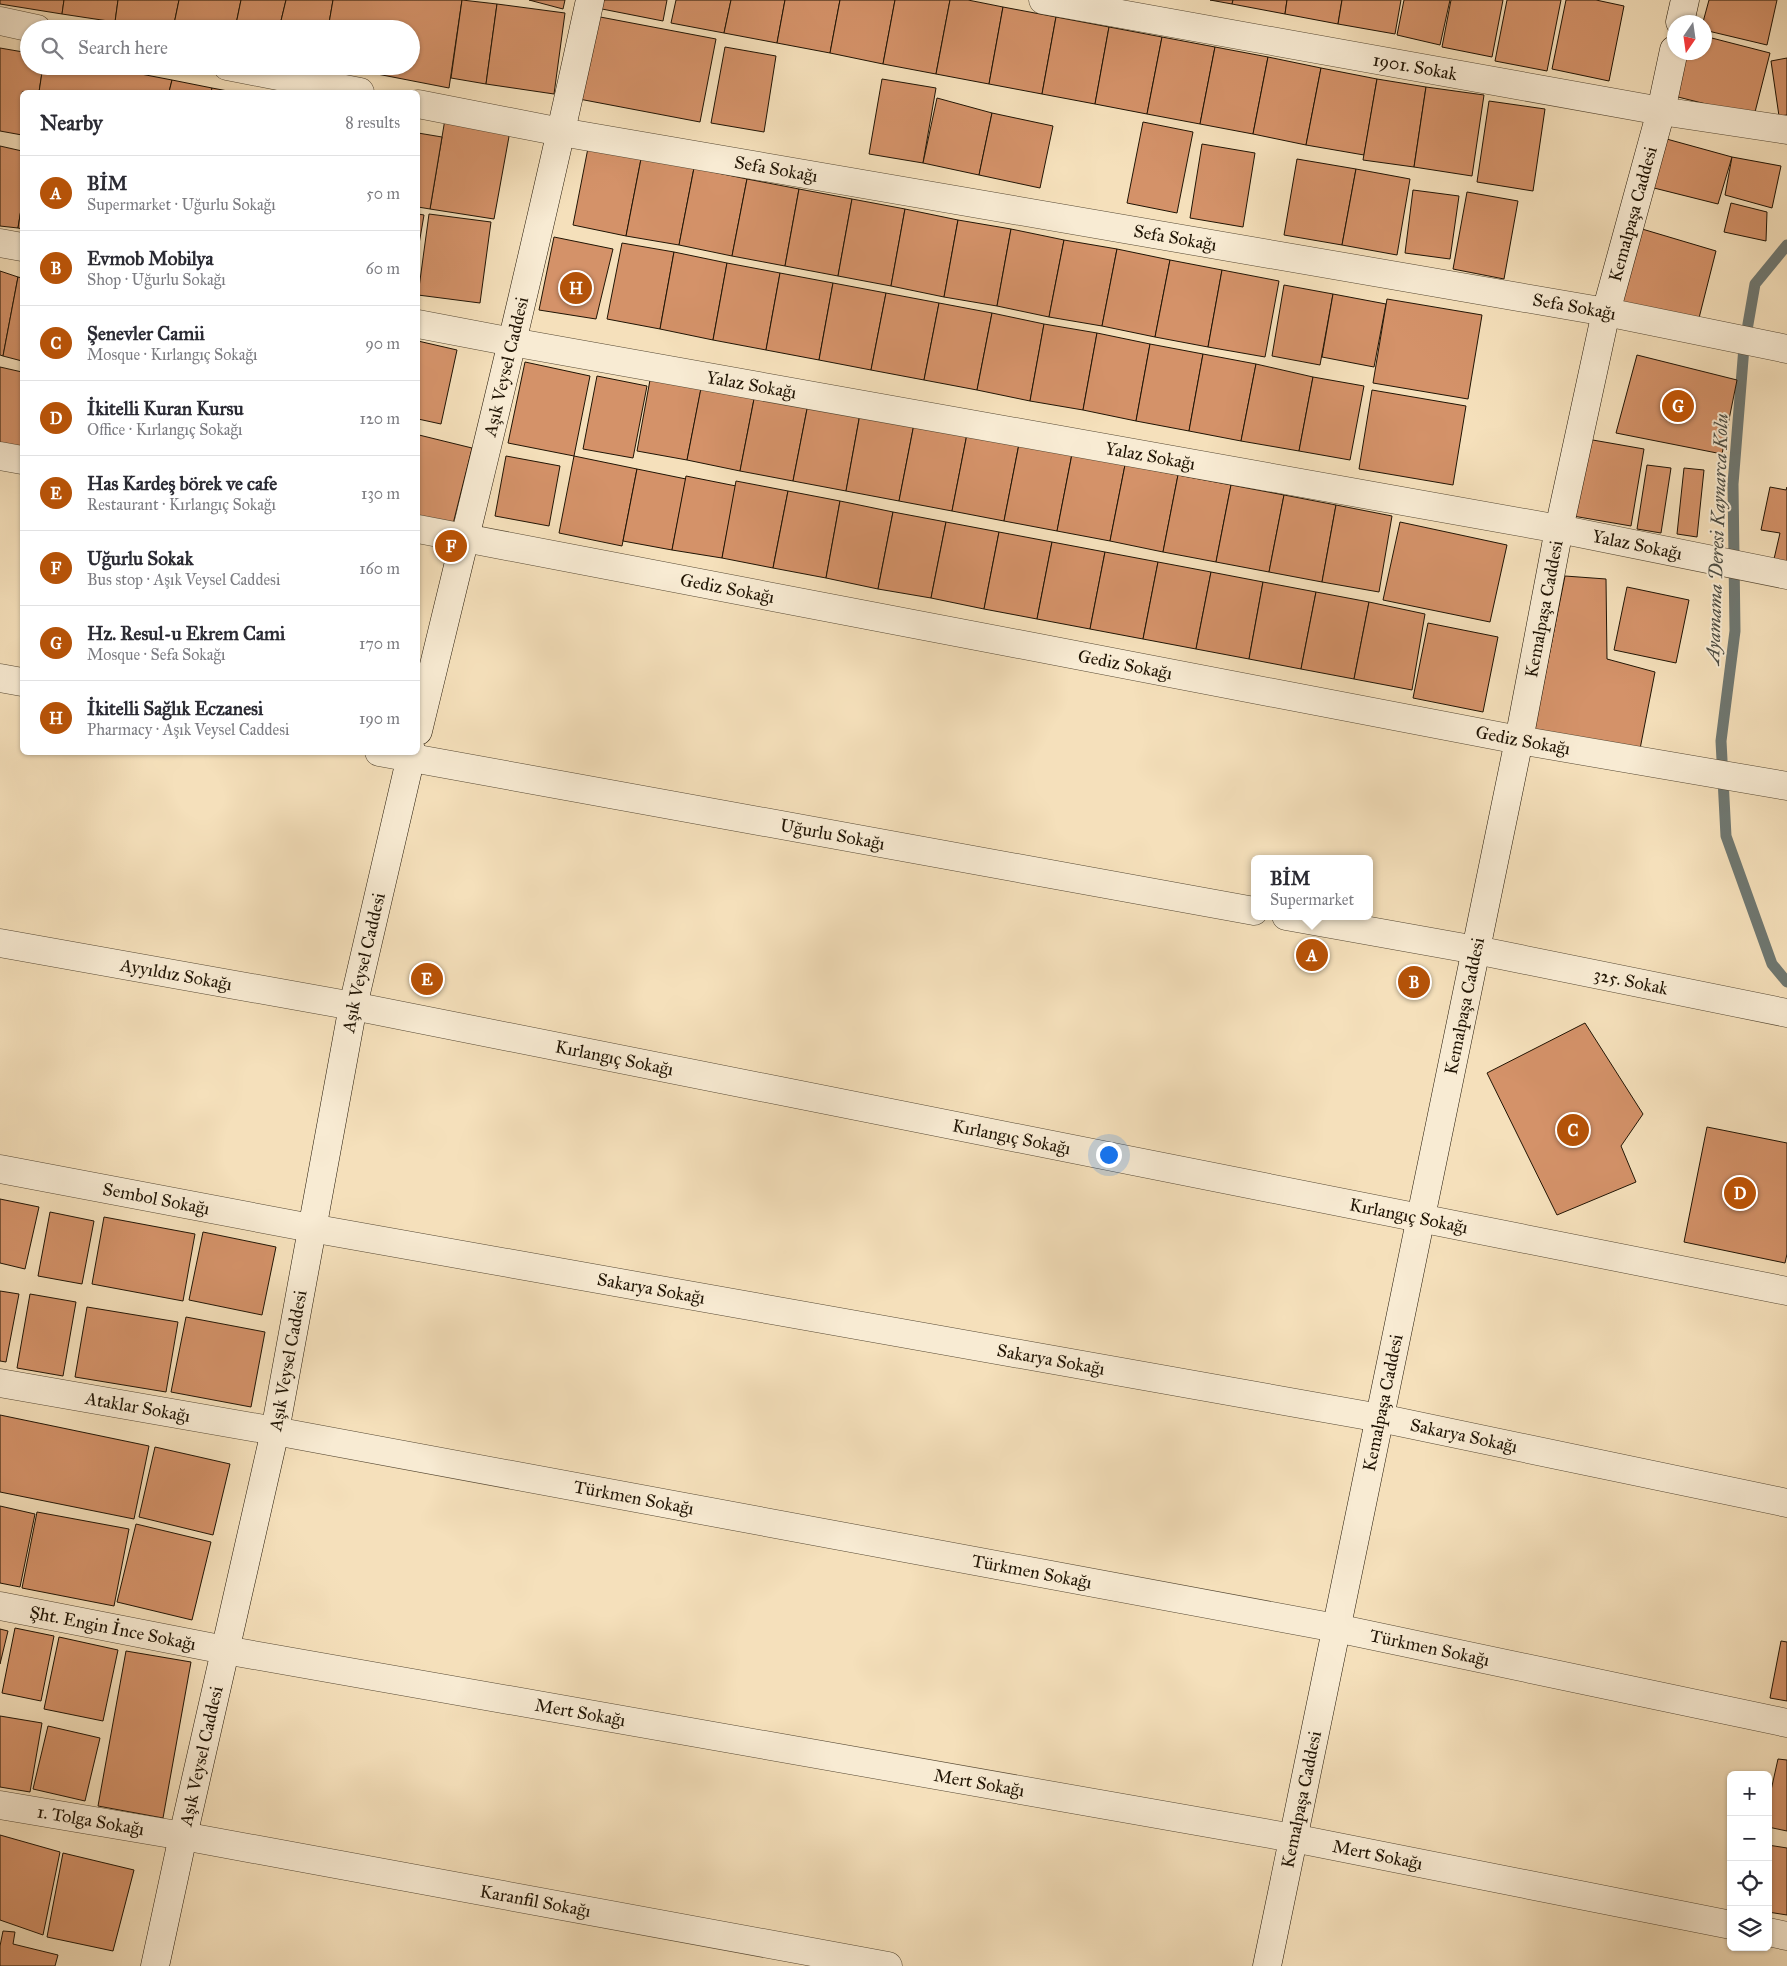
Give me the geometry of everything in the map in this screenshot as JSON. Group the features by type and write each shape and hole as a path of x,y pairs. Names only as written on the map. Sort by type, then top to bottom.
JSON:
{"street":[{"name":"Aşık Veysel Caddesi","path":"420,723 512,342 590,0"},
{"name":"1901. Sokak","path":"1043,0 1661,111 1787,130"},
{"path":"1682,15 1685,0"},
{"path":"0,21 20,25"},
{"name":"Kemalpaşa Caddesi","path":"1267,1966 1519,740 1559,529 1606,312 1661,111 1672,60"},
{"path":"273,75 350,90"},
{"name":"Sefa Sokağı","path":"420,104 561,132 1606,312 1778,347"},
{"path":"0,242 20,247"},
{"name":"Yalaz Sokağı","path":"420,324 1559,529 1787,575"},
{"path":"0,456 20,460"},
{"name":"Gediz Sokağı","path":"420,529 1519,740 1787,786"},
{"path":"0,678 20,682"},
{"name":"Aşık Veysel Caddesi","path":"155,1966 275,1431 353,1006 411,756"},
{"name":"Uğurlu Sokağı","path":"411,756 1251,909"},
{"path":"1308,920 1476,950"},
{"name":"Ayyıldız Sokağı","path":"0,943 353,1006"},
{"name":"325. Sokak","path":"1476,950 1787,1013"},
{"name":"Kırlangıç Sokağı","path":"353,1006 1787,1291"},
{"name":"Sembol Sokağı","path":"0,1169 311,1228"},
{"name":"Sakarya Sokağı","path":"311,1228 1380,1418 1787,1503"},
{"name":"Ataklar Sokağı","path":"0,1383 275,1431"},
{"name":"Türkmen Sokağı","path":"275,1431 1336,1628 1787,1723"},
{"name":"Şht. Engin İnce Sokağı","path":"0,1606 225,1650"},
{"name":"Mert Sokağı","path":"225,1650 1293,1838 1727,1924"},
{"name":"1. Tolga Sokağı","path":"0,1806 183,1836"},
{"name":"Karanfil Sokağı","path":"183,1836 888,1966"},
{"path":"1772,1933 1787,1936"}],"building":[{"path":"0,0 64,0 62,14 0,4"},
{"path":"64,0 118,0 115,20 102,20 62,14"},
{"path":"118,0 179,0 175,20 115,20"},
{"path":"179,0 241,0 237,20 175,20"},
{"path":"241,0 286,0 281,20 237,20"},
{"path":"286,0 333,0 330,20 281,20"},
{"path":"333,0 462,0 449,88 382,75 420,75 420,20 330,20"},
{"path":"462,0 497,4 486,84 451,78"},
{"path":"529,0 565,0 563,9"},
{"path":"599,0 667,0 663,21 597,8"},
{"path":"676,0 731,0 724,33 671,23"},
{"path":"731,0 785,0 777,43 724,33"},
{"path":"785,0 840,0 830,53 777,43"},
{"path":"840,0 895,0 883,64 830,53"},
{"path":"895,0 950,0 936,74 883,64"},
{"path":"950,0 968,0 1003,7 989,84 936,74"},
{"path":"1210,0 1233,0 1232,4"},
{"path":"1233,0 1287,0 1285,14 1232,4"},
{"path":"1287,0 1342,0 1338,24 1285,14"},
{"path":"1342,0 1401,0 1395,34 1338,24"},
{"path":"1404,0 1450,0 1440,45 1397,35"},
{"path":"1451,0 1503,0 1492,57 1442,47"},
{"path":"1507,0 1561,0 1547,71 1495,61"},
{"path":"1566,0 1596,0 1624,6 1609,81 1552,69"},
{"path":"1709,0 1777,0 1767,45 1712,32 1712,15 1705,15"},
{"path":"497,4 565,13 554,94 486,84"},
{"path":"1003,7 1056,17 1042,94 989,84"},
{"path":"595,16 716,39 700,122 579,99"},
{"path":"1056,17 1109,27 1095,104 1042,94"},
{"path":"1109,27 1162,37 1147,114 1095,104"},
{"path":"1162,37 1215,47 1200,124 1147,114"},
{"path":"1712,38 1770,53 1754,116 1674,96 1684,60 1712,60"},
{"path":"725,47 776,56 764,132 711,123"},
{"path":"1215,47 1268,57 1253,134 1200,124"},
{"path":"0,48 20,51 20,75 42,75 39,90 20,90 20,135 0,131"},
{"path":"1268,57 1321,68 1306,145 1253,134"},
{"path":"1787,58 1787,115 1779,116 1771,61"},
{"path":"1321,68 1377,79 1364,155 1306,145"},
{"path":"42,75 146,75 172,80 170,90 39,90"},
{"path":"882,79 936,88 923,163 869,154"},
{"path":"1377,79 1426,87 1414,167 1363,160"},
{"path":"172,80 212,88 212,90 170,90"},
{"path":"1426,87 1484,95 1472,176 1414,167"},
{"path":"937,98 992,113 979,175 923,163"},
{"path":"1489,101 1545,109 1533,191 1477,182"},
{"path":"992,113 1053,126 1040,188 979,175"},
{"path":"445,119 510,131 494,219 430,209"},
{"path":"1143,122 1193,132 1177,213 1127,203"},
{"path":"420,133 442,137 430,209 420,207"},
{"path":"1663,138 1732,157 1718,204 1654,188"},
{"path":"1202,144 1255,153 1243,227 1190,218"},
{"path":"0,146 20,151 20,216 18,228 0,226"},
{"path":"588,148 641,159 626,236 573,225"},
{"path":"1732,157 1781,166 1772,208 1725,195"},
{"path":"641,159 694,168 679,245 626,236"},
{"path":"1297,159 1356,169 1342,245 1284,235"},
{"path":"694,168 747,179 732,256 679,245"},
{"path":"1356,169 1410,179 1397,255 1342,245"},
{"path":"747,179 799,189 785,266 732,256"},
{"path":"799,189 852,199 838,276 785,266"},
{"path":"1413,190 1459,196 1450,259 1405,253"},
{"path":"1467,192 1518,201 1504,279 1453,269"},
{"path":"852,199 905,209 891,286 838,276"},
{"path":"1731,203 1767,212 1766,241 1724,232"},
{"path":"905,209 958,220 944,297 891,286"},
{"path":"420,214 424,215 420,238"},
{"path":"429,214 491,222 480,303 420,295 420,280"},
{"path":"958,220 1011,229 997,306 944,297"},
{"path":"1632,226 1716,251 1699,318 1620,303"},
{"path":"1011,229 1064,240 1049,317 997,306"},
{"path":"554,237 613,249 596,319 539,310"},
{"path":"1064,240 1117,249 1102,326 1049,317"},
{"path":"622,243 674,252 660,329 607,319"},
{"path":"1117,249 1170,260 1155,337 1102,326"},
{"path":"674,252 727,263 713,340 660,329"},
{"path":"1170,260 1222,270 1208,347 1155,337"},
{"path":"727,263 780,273 766,350 713,340"},
{"path":"1222,270 1279,281 1265,357 1208,347"},
{"path":"0,271 18,277 3,356 0,355"},
{"path":"780,273 833,283 819,360 766,350"},
{"path":"18,277 20,278 20,360 3,356"},
{"path":"833,283 886,293 871,370 819,360"},
{"path":"1284,285 1333,294 1320,365 1272,356"},
{"path":"886,293 939,303 924,380 871,370"},
{"path":"1333,294 1386,304 1374,367 1322,357"},
{"path":"1387,299 1482,315 1468,399 1373,383"},
{"path":"939,303 992,313 977,390 924,380"},
{"path":"992,313 1044,324 1030,401 977,390"},
{"path":"1044,324 1097,333 1083,410 1030,401"},
{"path":"1097,333 1150,344 1136,421 1083,410"},
{"path":"420,341 457,350 441,424 420,419"},
{"path":"1150,344 1203,354 1189,431 1136,421"},
{"path":"1203,354 1256,364 1241,441 1189,431"},
{"path":"1637,355 1737,380 1722,454 1616,433"},
{"path":"525,362 590,376 574,456 508,443"},
{"path":"1256,364 1313,377 1299,451 1241,441"},
{"path":"0,367 20,372 20,448 0,443"},
{"path":"597,376 647,386 633,458 583,449"},
{"path":"1313,377 1364,386 1350,460 1299,451"},
{"path":"650,380 701,389 687,460 637,451"},
{"path":"702,383 755,394 740,471 687,460"},
{"path":"1372,390 1466,406 1453,485 1359,469"},
{"path":"755,394 808,404 793,481 740,471"},
{"path":"808,404 860,414 846,491 793,481"},
{"path":"860,414 914,424 899,501 846,491"},
{"path":"914,424 967,434 952,511 899,501"},
{"path":"967,434 1019,444 1004,521 952,511"},
{"path":"420,435 472,448 453,524 420,516"},
{"path":"1587,439 1644,449 1631,526 1573,516"},
{"path":"1019,444 1072,454 1057,531 1004,521"},
{"path":"1072,454 1125,465 1110,541 1057,531"},
{"path":"506,456 560,466 549,526 495,516"},
{"path":"574,456 637,469 622,546 559,533"},
{"path":"1125,465 1178,475 1163,552 1110,541"},
{"path":"1647,465 1671,468 1661,533 1637,529"},
{"path":"1684,468 1704,470 1697,537 1677,534"},
{"path":"637,469 686,479 672,550 623,541"},
{"path":"1178,475 1231,485 1216,562 1163,552"},
{"path":"686,476 736,486 722,558 672,550"},
{"path":"736,481 788,491 773,568 722,558"},
{"path":"1231,485 1284,495 1269,572 1216,562"},
{"path":"1770,487 1786,490 1787,487 1787,562 1774,559 1780,533 1761,530"},
{"path":"788,491 840,501 826,578 773,568"},
{"path":"1284,495 1336,505 1322,582 1269,572"},
{"path":"840,501 893,512 878,589 826,578"},
{"path":"1336,505 1392,516 1379,592 1322,582"},
{"path":"893,512 946,522 931,598 878,589"},
{"path":"946,522 999,532 984,609 931,598"},
{"path":"1400,522 1507,545 1490,622 1383,600"},
{"path":"999,532 1052,542 1037,619 984,609"},
{"path":"1052,542 1105,552 1090,629 1037,619"},
{"path":"1105,552 1158,562 1143,639 1090,629"},
{"path":"1158,562 1211,572 1196,649 1143,639"},
{"path":"1211,572 1263,582 1249,659 1196,649"},
{"path":"1565,576 1606,579 1607,659 1655,672 1640,749 1534,731"},
{"path":"1263,582 1316,592 1301,669 1249,659"},
{"path":"1627,587 1689,600 1676,663 1614,650"},
{"path":"1316,592 1369,602 1354,679 1301,669"},
{"path":"1369,602 1425,614 1412,690 1354,679"},
{"path":"1428,623 1498,637 1483,712 1413,698"},
{"path":"1585,1023 1643,1114 1621,1146 1636,1182 1557,1215 1487,1073"},
{"path":"1707,1127 1787,1143 1787,1254 1785,1263 1684,1242"},
{"path":"0,1199 39,1207 25,1269 0,1263"},
{"path":"50,1212 94,1221 82,1284 38,1276"},
{"path":"104,1217 195,1234 183,1301 92,1284"},
{"path":"203,1232 276,1247 262,1315 189,1300"},
{"path":"0,1291 19,1294 6,1362 0,1361"},
{"path":"30,1294 76,1302 63,1376 17,1368"},
{"path":"87,1307 178,1322 166,1392 75,1377"},
{"path":"186,1317 265,1332 251,1407 171,1392"},
{"path":"0,1415 149,1446 134,1519 0,1492"},
{"path":"155,1447 230,1464 213,1535 139,1517"},
{"path":"0,1506 35,1514 20,1587 0,1583"},
{"path":"37,1512 129,1529 114,1606 22,1588"},
{"path":"136,1524 211,1542 192,1620 117,1602"},
{"path":"15,1628 54,1636 41,1701 2,1693"},
{"path":"0,1629 8,1631 0,1664"},
{"path":"59,1637 118,1650 103,1721 44,1709"},
{"path":"1781,1641 1787,1642 1787,1701 1770,1698"},
{"path":"126,1651 191,1662 163,1818 98,1806"},
{"path":"0,1716 42,1723 30,1792 0,1787"},
{"path":"48,1726 100,1738 85,1801 33,1789"},
{"path":"1778,1759 1787,1760 1787,1831 1772,1828 1772,1786"},
{"path":"0,1835 60,1852 43,1935 0,1920"},
{"path":"1772,1846 1787,1848 1787,1915 1772,1913"},
{"path":"63,1853 134,1870 113,1951 47,1937"},
{"path":"3,1931 15,1932 13,1944 58,1955 55,1966 0,1966 0,1946"}],"waterway":[{"name":"Ayamama Deresi Kaynarca Kolu","path":"1787,245 1755,284 1744,347 1733,484 1735,631 1721,741 1726,836 1772,964 1787,982"}],"place":[{"name":"İkitelli Sağlık Eczanesi","path":"576,288"},
{"name":"Hz. Resul-u Ekrem Cami","path":"1678,406"},
{"name":"Uğurlu Sokak","path":"451,546"},
{"name":"BİM","path":"1312,955"},
{"name":"Has Kardeş börek ve cafe","path":"427,979"},
{"name":"Evmob Mobilya","path":"1414,982"},
{"name":"Şenevler Camii","path":"1573,1130"},
{"name":"İkitelli Kuran Kursu","path":"1740,1193"}]}
